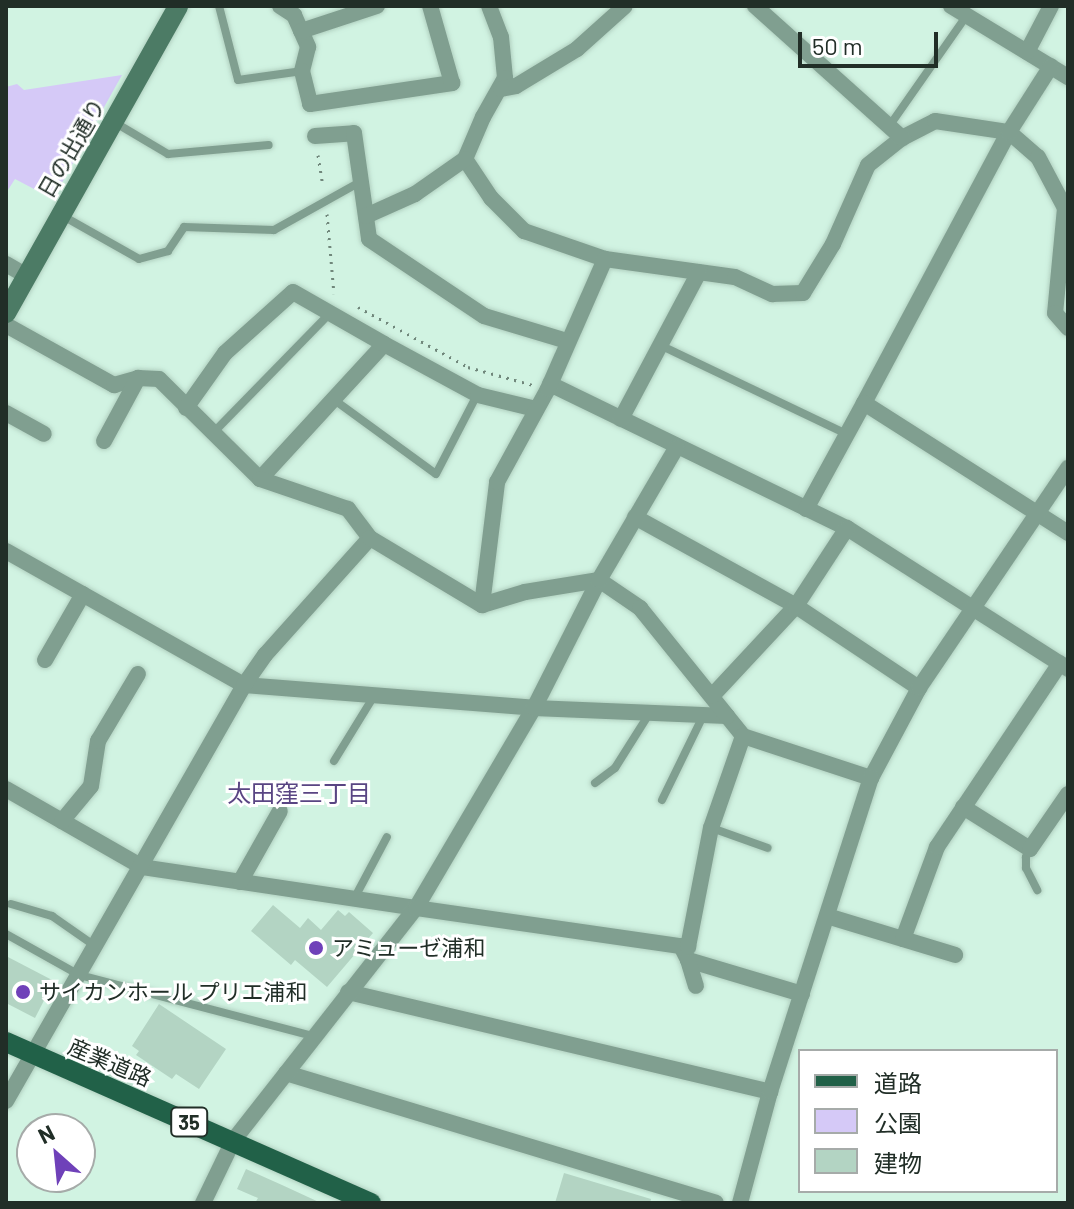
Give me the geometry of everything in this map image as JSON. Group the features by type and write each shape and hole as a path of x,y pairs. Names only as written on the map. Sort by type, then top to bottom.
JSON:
{"main road":[{"name":"産業道路","path":"6,1042 371,1203"}],"street":[{"name":"日の出通り","path":"6,313 181,6"},
{"path":"280,6 294,15 308,47 302,71 310,104 452,83 430,6"},
{"path":"301,31 377,6"},
{"path":"366,216 415,194 465,159 483,117 505,78 501,37 489,6"},
{"path":"501,89 516,86 577,49 625,6"},
{"path":"755,6 902,138"},
{"path":"951,6 1068,77"},
{"path":"1027,52 1051,6"},
{"path":"806,509 1009,132 1051,66"},
{"path":"465,159 491,198 524,231 605,259 735,277 772,294 803,293 833,244 868,165 902,138 935,121 1009,132 1038,157 1065,208 1055,313 1068,328"},
{"path":"315,136 354,133 369,239 484,316 567,341"},
{"path":"482,605 497,482 549,387 605,259"},
{"path":"6,264 27,276"},
{"path":"621,419 699,272"},
{"path":"186,408 225,353 293,292 478,395 536,409"},
{"path":"6,325 114,385 138,378 159,379 260,479 348,509 370,538 482,605 525,592 599,580 640,608 743,736 871,778"},
{"path":"260,479 384,344"},
{"path":"104,441 138,378"},
{"path":"549,387 847,528 973,605 1064,666 937,847 903,939"},
{"path":"864,403 1068,533"},
{"path":"6,413 44,434"},
{"path":"203,1203 233,1141 416,908 534,708 599,580 676,448"},
{"path":"740,1203 770,1092 871,778 919,688 1068,468"},
{"path":"635,517 796,606 919,688"},
{"path":"712,696 796,606 847,528"},
{"path":"6,1101 244,685 265,655 370,538"},
{"path":"6,551 244,685 534,708 727,716"},
{"path":"45,660 83,594"},
{"path":"62,821 91,786 98,741 138,674"},
{"path":"684,953 688,947 711,828 743,736"},
{"path":"6,789 142,867 416,908 684,953 802,994"},
{"path":"963,807 1030,849 1068,794"},
{"path":"240,882 280,811"},
{"path":"827,916 955,955"},
{"path":"684,953 696,986"},
{"path":"348,992 770,1092"},
{"path":"286,1073 716,1203"}],"lane":[{"path":"219,6 238,80 302,71"},
{"path":"890,125 967,15"},
{"path":"114,122 168,154 269,145"},
{"path":"61,215 139,259 168,251 184,227 274,230 361,181"},
{"path":"213,434 330,313"},
{"path":"660,345 847,434"},
{"path":"333,399 436,474 478,395"},
{"path":"334,761 374,695"},
{"path":"595,783 615,768 649,713"},
{"path":"662,800 703,715"},
{"path":"711,828 768,848"},
{"path":"354,899 387,837"},
{"path":"1030,849 1026,868 1037,890"},
{"path":"11,904 52,916 95,947"},
{"path":"6,934 79,975 314,1036"}],"path":[{"path":"315,136 326,201 334,294"},
{"path":"347,301 468,367 549,387"}],"green space":[{"path":"122,75 53,199 15,179 6,193 6,87 17,84 24,90"}],"building":[{"name":"アミューゼ浦和","path":"273,905 300,928 308,918 321,930 338,910 345,916 349,912 373,933 327,987 295,960 291,965 251,931"},
{"path":"6,956 54,981 35,1018 6,1003"},
{"path":"159,1004 226,1049 199,1089 176,1074 172,1079 136,1055 139,1051 132,1046"},
{"path":"246,1169 321,1203 255,1203 258,1198 237,1189"},
{"path":"564,1173 651,1199 650,1203 555,1203"}],"place":[{"name":"アミューゼ浦和","path":"316,948"},
{"name":"サイカンホール プリエ浦和","path":"23,992"}],"district":[{"name":"太田窪三丁目","path":"299,793"}]}
